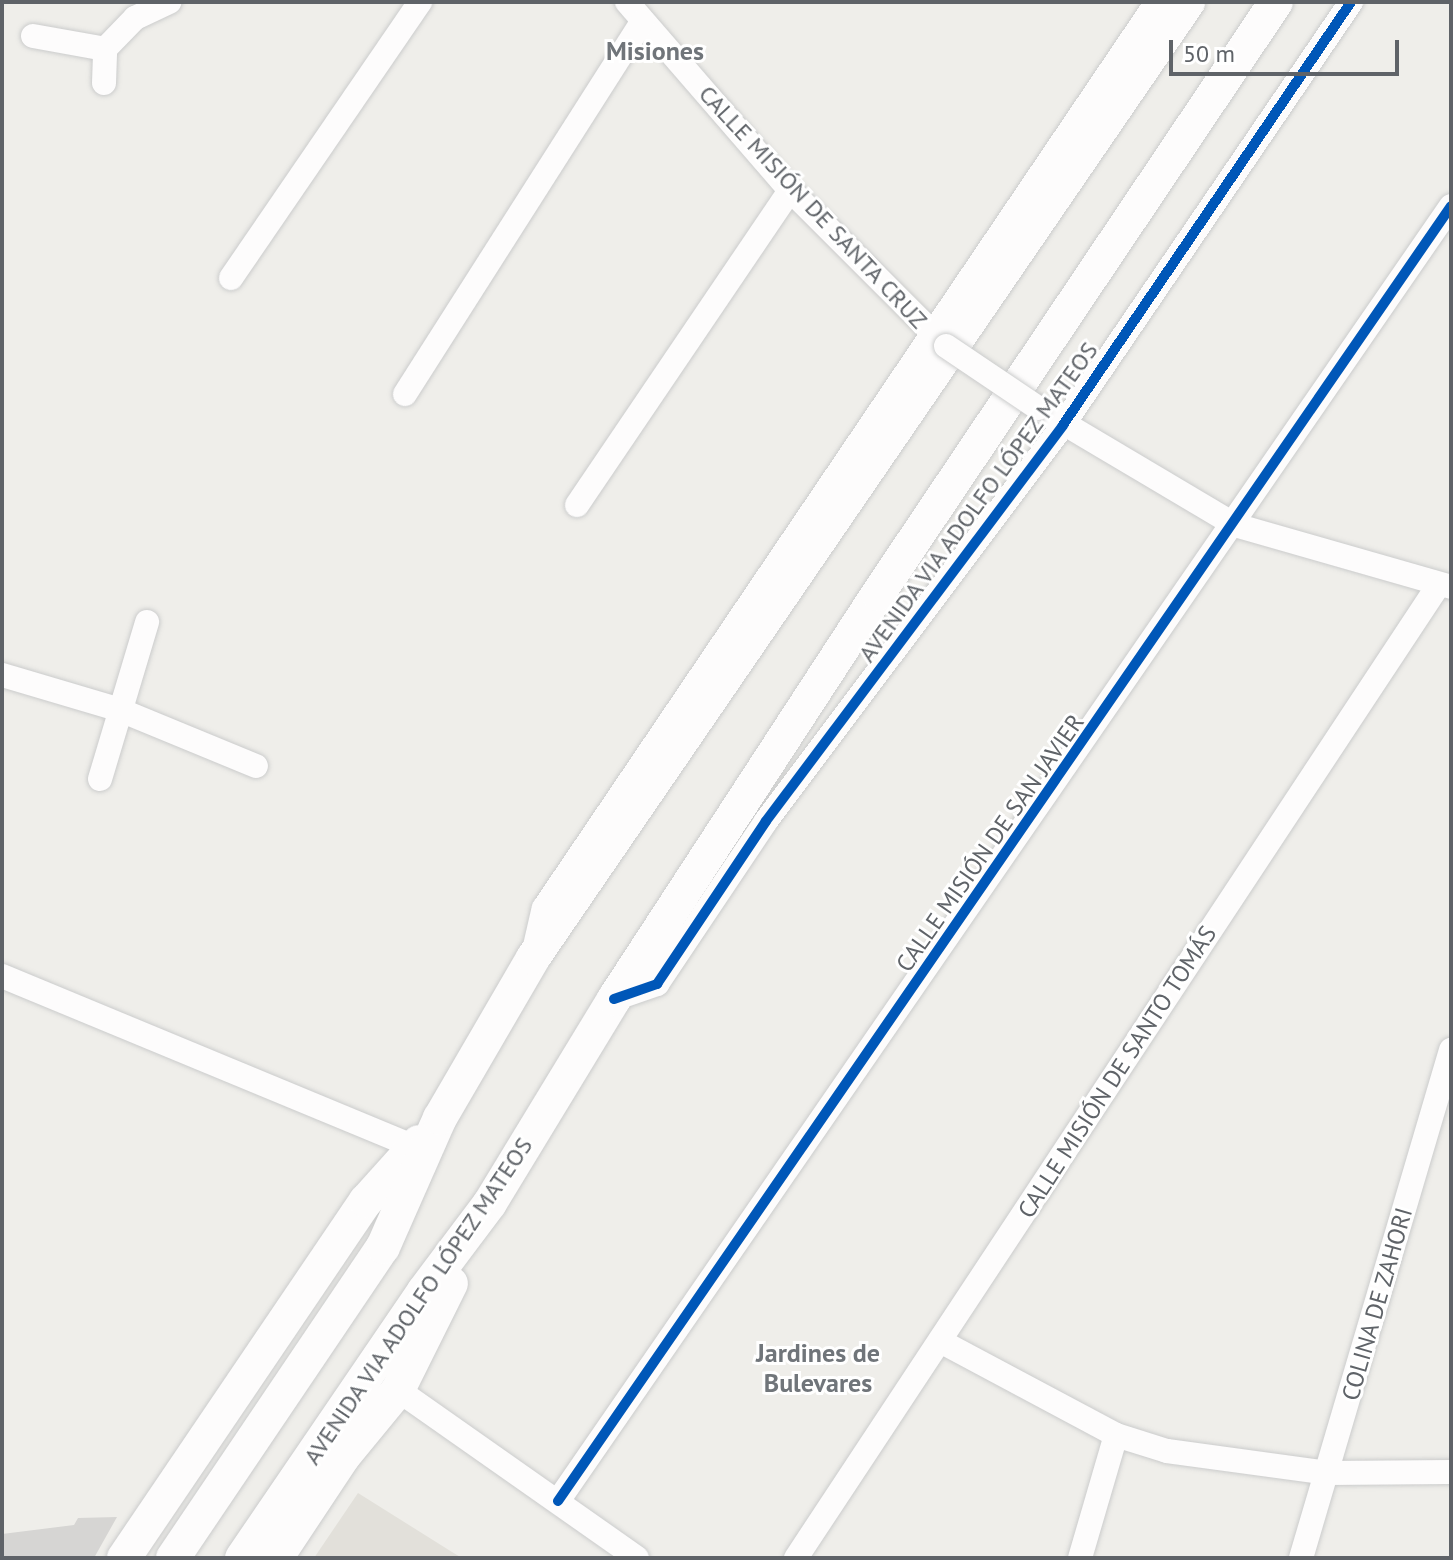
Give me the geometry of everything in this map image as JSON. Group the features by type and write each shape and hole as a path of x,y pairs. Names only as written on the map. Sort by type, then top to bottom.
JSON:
{"main road":[{"path":"173,1558 383,1247 440,1118 533,958 1188,2"},
{"name":"AVENIDA VIA ADOLFO LÓPEZ MATEOS","path":"242,1558 490,1203 614,999 1276,2"},
{"path":"124,1558 366,1201 440,1118"},
{"path":"276,1558 343,1457 398,1390 490,1203"}],"street":[{"path":"104,83 105,49 135,18 169,2"},
{"path":"231,278 420,2"},
{"path":"533,958 544,908 938,340 1157,2"},
{"name":"AVENIDA VIA ADOLFO LÓPEZ MATEOS","path":"614,999 657,984 766,821 1063,425 1351,2"},
{"path":"405,394 635,11"},
{"name":"CALLE MISIÓN DE SANTA CRUZ","path":"635,11 790,190 938,340 1063,425 1235,525 1445,586"},
{"path":"33,36 105,49"},
{"path":"577,505 790,190"},
{"name":"CALLE MISIÓN DE SAN JAVIER","path":"558,1501 1235,525 1451,206"},
{"name":"CALLE MISIÓN DE SANTO TOMÁS","path":"796,1558 1445,586"},
{"path":"100,779 147,622"},
{"path":"2,675 120,710 256,766"},
{"path":"2,976 414,1147"},
{"name":"COLINA DE ZAHORI","path":"1301,1558 1451,1050"},
{"path":"940,1341 1116,1435 1225,1462 1328,1473 1451,1472"},
{"path":"398,1390 637,1558"},
{"path":"1080,1558 1116,1435"}],"shaded area":[{"path":"358,1493 452,1552 462,1558 314,1558"}],"building":[{"path":"117,1517 94,1558 2,1558 2,1534 74,1525 78,1518"}],"cycle path":[{"path":"614,999 657,984 766,821 1063,425 1351,2"},
{"path":"558,1501 1451,206"}],"district":[{"name":"Misiones","path":"655,51"},
{"name":"Jardines de Bulevares","path":"818,1368"}]}
